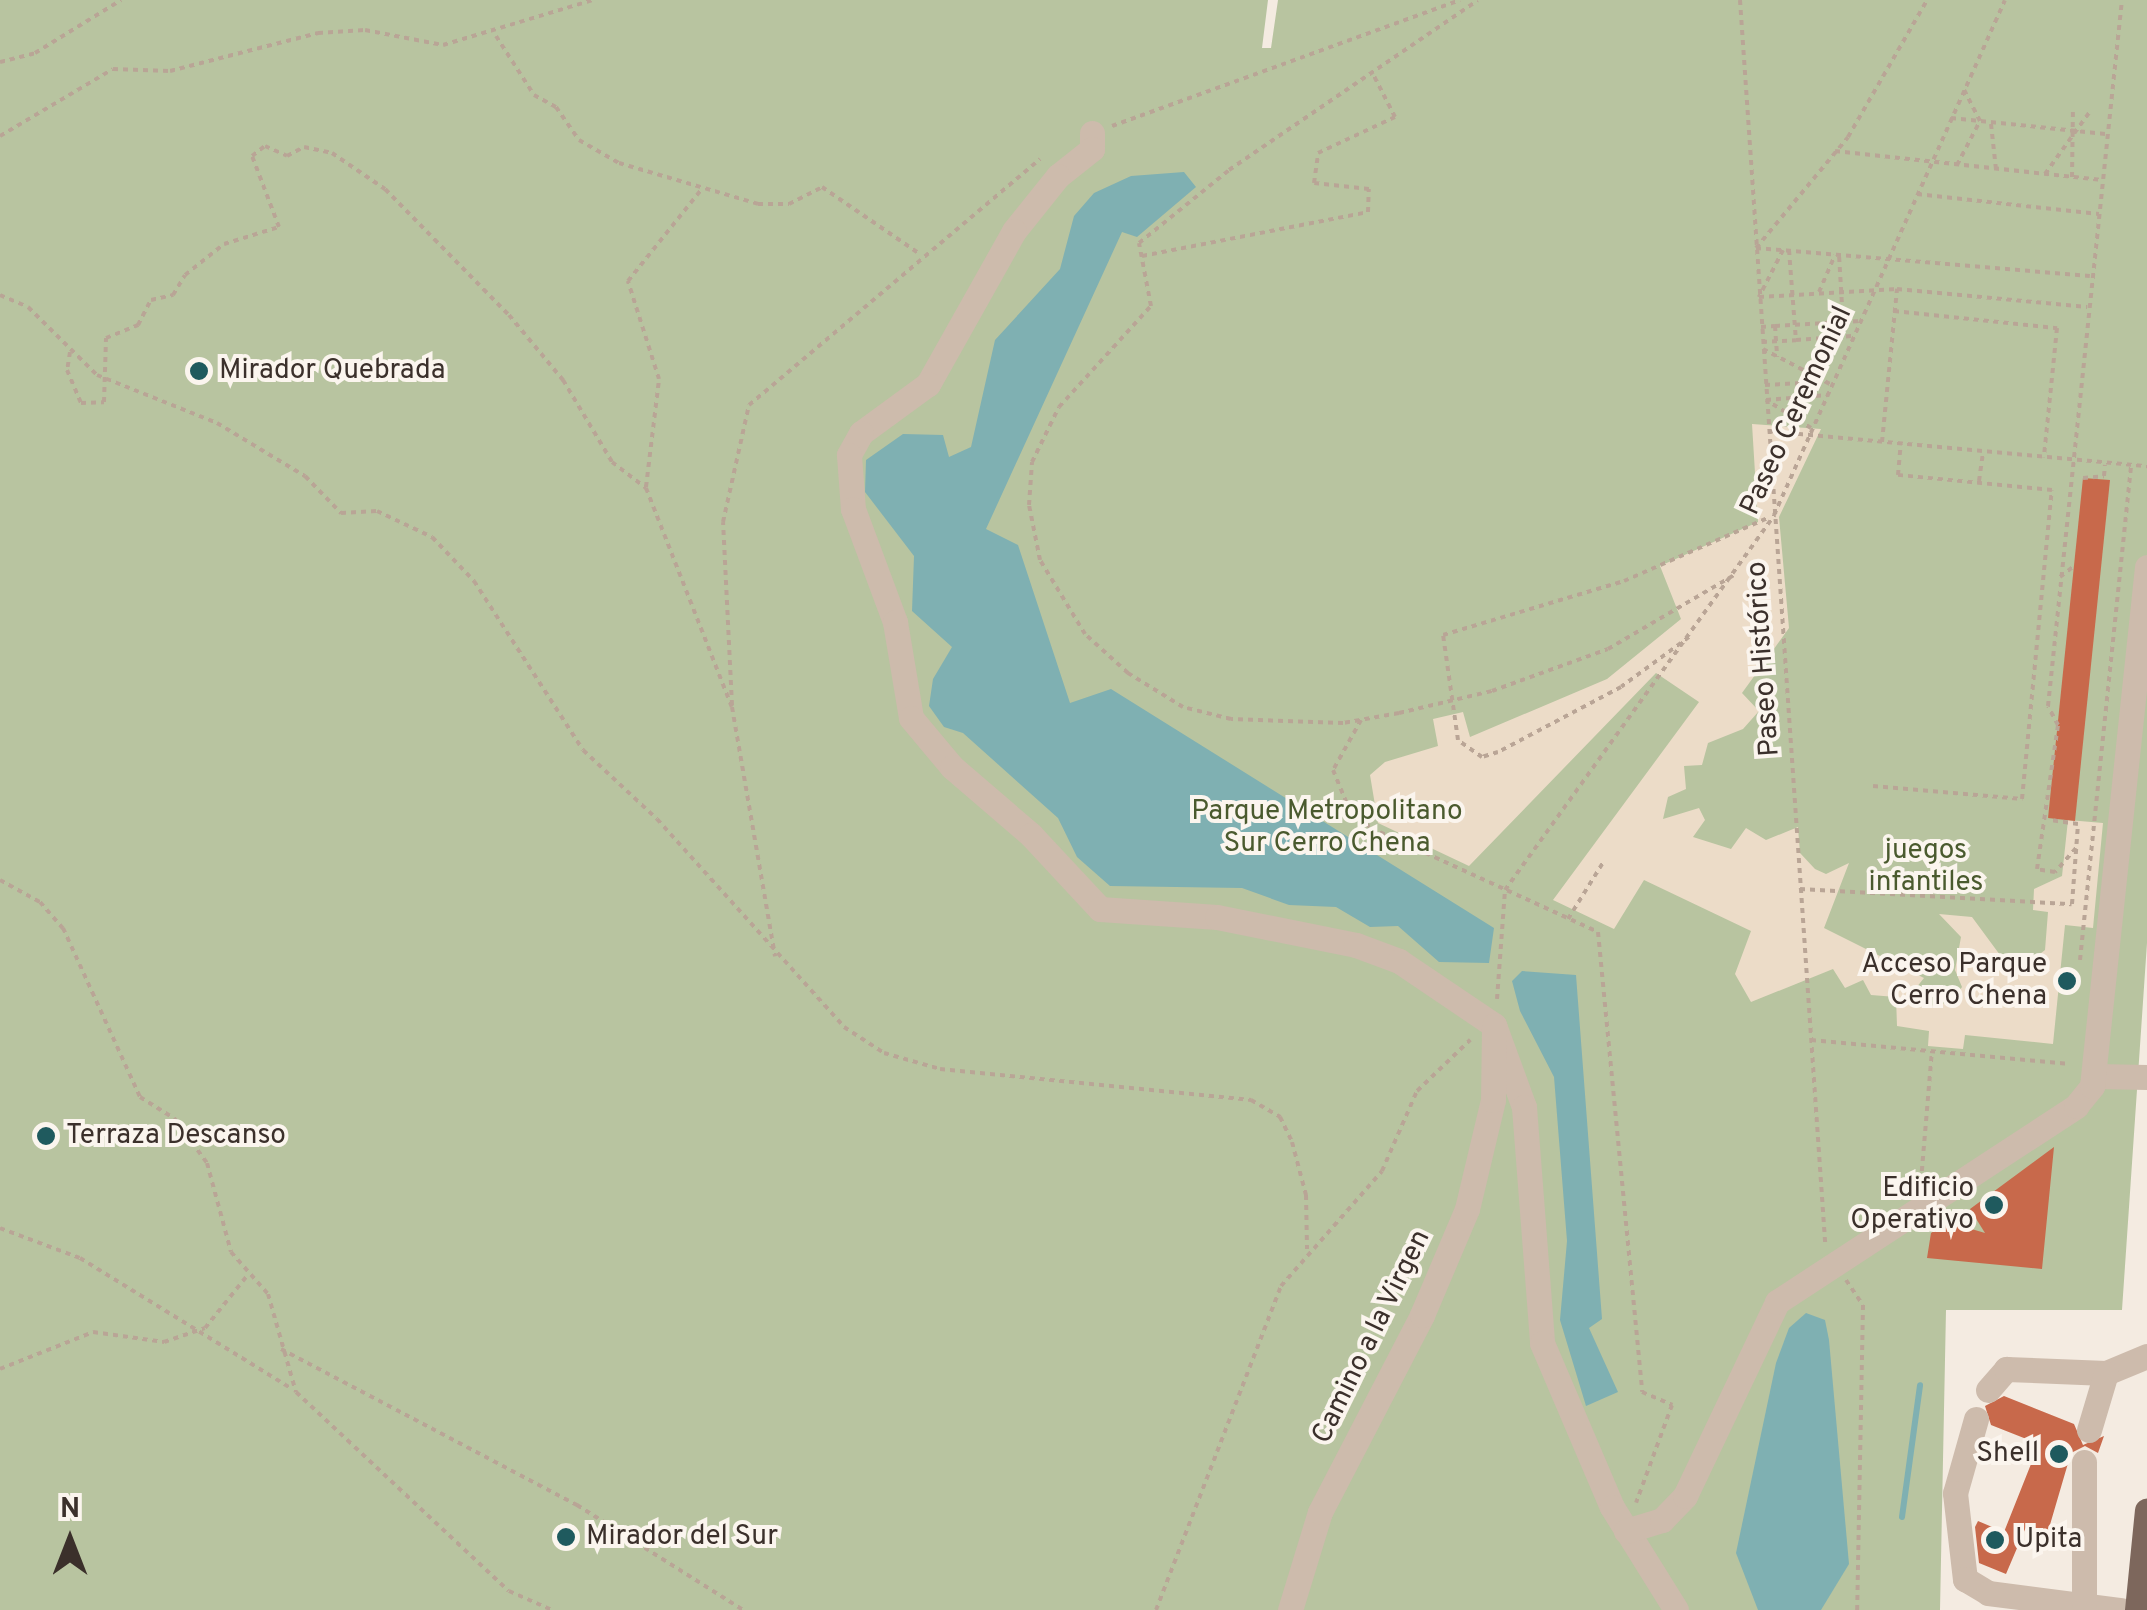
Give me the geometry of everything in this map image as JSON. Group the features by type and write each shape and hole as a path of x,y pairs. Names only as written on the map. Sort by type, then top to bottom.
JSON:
{"main road":[{"path":"2137,1610 2147,1510"}],"lane":[{"path":"1092,134 1092,150 1058,176 1014,232 928,384 861,433 849,455 853,509 896,622 912,718 952,767 1031,835 1100,909 1217,917 1356,945 1400,961 1494,1025 1524,1107 1542,1343 1626,1531 1676,1610"},
{"path":"1626,1531 1662,1520 1685,1496 1778,1302 2076,1106 2096,1076 2147,567"},
{"name":"Camino a la Virgen","path":"1290,1610 1320,1512 1422,1315 1466,1208 1493,1100 1494,1025"},
{"path":"2096,1076 2147,1077"},
{"path":"1988,1390 2006,1370 2106,1373 2147,1356"},
{"path":"2089,1430 2106,1373"},
{"path":"1976,1419 1954,1493 1961,1572 1988,1593 2084,1602 2121,1610"},
{"path":"2084,1462 2084,1602"}],"path":[{"path":"0,62 35,54 121,0"},
{"path":"0,136 114,70 170,71 318,33 365,30 443,45 494,35 593,0"},
{"path":"1478,0 1229,170 1139,243 1152,306 1058,407 1032,462 1029,505 1040,560 1084,634 1183,707 1293,724 1361,720 1492,692 1608,649 1738,573"},
{"name":"Paseo Histórico","path":"1740,0 1826,1251 1862,1304 1857,1610"},
{"path":"1756,248 1835,152 1927,0"},
{"name":"Paseo Ceremonial","path":"1505,890 1738,573 1774,515 2004,0"},
{"path":"2076,848 2055,872 2037,869 2048,819 2058,726 2048,706 2122,0"},
{"path":"494,35 534,95 556,107 579,140 619,163 701,190 789,204 822,186 920,254"},
{"path":"1142,256 1368,212 1369,189 1314,183 1318,153 1395,118 1372,72"},
{"path":"1964,90 1980,121"},
{"path":"2072,177 2073,108"},
{"path":"2045,174 2072,131 2091,110"},
{"path":"1951,118 2107,134"},
{"path":"1956,165 1980,121"},
{"path":"1990,122 1996,169"},
{"path":"70,349 67,370 81,402 104,402 106,338 138,325 151,300 174,295 185,275 224,244 280,227 252,156 264,146 287,156 321,149 385,189 510,316 563,380 612,462 646,488"},
{"path":"1835,152 2102,180"},
{"path":"701,190 628,281 658,379 646,488 732,707 775,956"},
{"path":"1917,194 2098,214"},
{"path":"1756,248 2092,276"},
{"path":"1786,250 1796,340"},
{"path":"1759,297 1786,250"},
{"path":"1837,254 1843,322"},
{"path":"1819,292 1837,254"},
{"path":"1759,297 1876,287 2088,306"},
{"path":"1882,442 1897,288"},
{"path":"0,295 28,307 104,378 217,423 305,476 341,513 377,511 432,537 474,580 582,750 658,819 775,956 844,1027 884,1054 940,1070 1251,1100 1280,1117 1292,1142 1306,1194 1307,1249"},
{"path":"1894,312 2057,328 2044,457"},
{"path":"1761,328 1860,321"},
{"path":"1775,326 1777,357"},
{"path":"1762,342 1854,336"},
{"path":"1763,350 1832,385"},
{"path":"1765,385 1824,382"},
{"path":"1795,383 1796,398"},
{"path":"1766,400 1828,395"},
{"path":"1766,400 1811,432"},
{"path":"1768,431 2147,466"},
{"path":"1873,786 2022,799 2052,490 1898,475 1901,444"},
{"path":"1979,482 1983,451"},
{"path":"2083,478 2104,476 2105,463"},
{"path":"2080,966 2130,465"},
{"path":"1693,634 1620,687 1498,752 1482,757 1458,740 1443,635 1624,581 1774,515"},
{"path":"2060,577 2074,566"},
{"path":"1361,720 1333,770 1350,811 1505,890 1598,932 1642,1392 1672,1404 1626,1531"},
{"path":"1800,889 2072,904 2078,824 2048,819"},
{"path":"1568,919 1604,861"},
{"path":"0,880 40,902 63,928 140,1097 174,1118 207,1163 231,1252 248,1276 268,1294 296,1392"},
{"path":"1156,1610 1253,1344 1307,1249 1382,1171 1417,1091 1453,1051 1494,1025 1505,890"},
{"path":"1811,1040 2070,1064 2072,1044"},
{"path":"1919,1210 1932,1051"},
{"path":"0,1228 80,1258 205,1328 296,1392 509,1591 552,1610"},
{"path":"0,1369 93,1332 164,1342 205,1328 248,1276"},
{"path":"281,1350 576,1504 743,1610"}],"green space":[{"name":"Parque Metropolitano Sur Cerro Chena","path":"0,0 1268,0 1262,48 1271,48 1278,0 2147,0 2147,943 2122,1310 1946,1310 1940,1610 0,1610"}],"shaded area":[{"path":"1752,424 1821,429 1779,517 1789,628 1742,693 1759,711 1743,729 1708,743 1702,765 1684,766 1686,789 1668,797 1663,819 1699,808 1705,820 1693,837 1731,849 1746,828 1766,840 1798,827 1800,853 1815,869 1826,874 1849,863 1824,928 1924,978 1912,993 1930,1006 1951,1002 1962,987 1955,970 1961,937 1939,914 1972,917 2014,974 2045,950 2048,912 2033,910 2034,889 2062,876 2068,820 2103,823 2093,928 2065,925 2053,1044 1965,1035 1963,1049 1928,1046 1929,1031 1897,1026 1896,997 1871,995 1863,980 1845,988 1833,969 1751,1002 1735,974 1751,931 1644,880 1614,929 1553,900 1699,702 1656,673 1469,866 1378,823 1370,775 1385,762 1438,746 1433,719 1463,712 1470,737 1607,679 1681,619 1660,566 1758,522"}],"water":[{"path":"1184,172 1196,187 1137,237 1122,232 986,529 1018,545 1070,703 1111,689 1494,928 1489,963 1439,962 1398,926 1370,927 1336,907 1289,905 1242,888 1110,886 1077,857 1058,818 963,733 944,727 929,706 933,679 952,647 912,611 914,556 865,492 866,460 903,434 943,435 949,457 971,447 995,340 1060,269 1074,216 1094,193 1131,176"},
{"path":"1522,971 1576,975 1602,1319 1589,1328 1618,1392 1586,1406 1560,1320 1567,1241 1554,1077 1520,1011 1512,981"},
{"path":"1806,1313 1825,1320 1829,1340 1849,1564 1821,1610 1758,1610 1736,1553 1776,1363 1789,1328"}],"building":[{"path":"2083,478 2110,480 2075,821 2048,818"},
{"name":"Edificio Operativo","path":"2054,1147 2042,1269 1927,1258 1931,1233 1948,1222 1985,1233 1970,1209"},
{"path":"2004,1396 2074,1424 2083,1445 2104,1436 2098,1453 2085,1446 2071,1453 2047,1535 2026,1527 2006,1574 1979,1563 1975,1527 1978,1521 2004,1532 2039,1444 1991,1425 1985,1406"}],"waterway":[{"path":"1902,1517 1920,1385"}],"place":[{"name":"Mirador Quebrada","path":"199,371"},
{"name":"Acceso Parque Cerro Chena","path":"2067,981"},
{"name":"Terraza Descanso","path":"46,1136"},
{"name":"Edificio Operativo","path":"1994,1205"},
{"name":"Shell","path":"2059,1454"},
{"name":"Mirador del Sur","path":"566,1537"},
{"name":"Upita","path":"1995,1540"}],"park label":[{"name":"juegos infantiles","path":"1926,867"}]}
